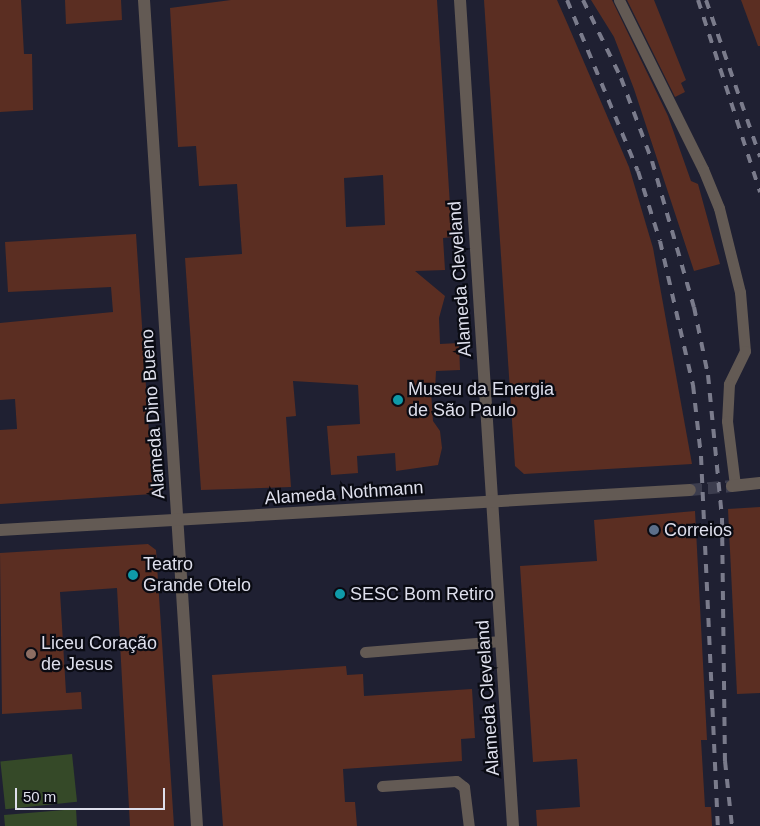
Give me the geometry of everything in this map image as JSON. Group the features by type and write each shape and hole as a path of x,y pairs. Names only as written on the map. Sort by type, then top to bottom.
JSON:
{"street":[{"name":"Alameda Dino Bueno","path":"144,0 197,826"},
{"name":"Alameda Cleveland","path":"460,0 513,826"},
{"path":"734,486 760,483"},
{"name":"Alameda Nothmann","path":"0,530 690,490"}],"lane":[{"path":"619,0 703,169 719,208 740,292 745,351 729,384 727,421 734,486"},
{"path":"365,652 501,641"},
{"path":"382,786 456,781 464,787 469,826"}],"green space":[{"path":"72,754 77,802 5,809 0,762"},
{"path":"76,809 77,826 5,826 4,815"}],"building":[{"path":"0,0 21,0 24,54 32,54 33,110 0,112"},
{"path":"65,0 121,0 122,20 66,24"},
{"path":"231,0 437,0 452,237 443,238 445,270 415,271 445,296 439,318 440,344 459,343 460,370 436,371 435,391 431,391 433,421 440,431 442,448 438,465 396,471 395,453 357,456 358,473 331,475 327,426 360,424 358,385 293,381 296,416 286,417 291,487 201,490 185,258 242,254 237,184 199,186 196,146 178,147 170,8","holes":["383,175 385,225 346,227 344,178"]},
{"path":"484,0 557,0 629,167 653,248 692,464 524,474 515,466"},
{"path":"591,0 612,0 668,116 691,181 698,184 720,264 694,271 634,89 614,37"},
{"path":"627,0 654,0 686,80 681,83 685,92 675,97"},
{"path":"741,0 760,0 760,46 758,46"},
{"path":"136,234 153,494 0,504 0,430 17,429 15,399 0,400 0,323 113,312 111,287 8,292 5,242"},
{"path":"760,507 760,693 737,694 728,509"},
{"path":"695,511 707,740 701,740 705,807 711,807 712,826 537,826 536,810 580,807 577,759 533,762 520,566 597,561 594,520"},
{"name":"Liceu Coração de Jesus","path":"148,544 156,550 174,826 130,826 117,588 60,592 66,693 81,692 82,709 2,714 0,553"},
{"path":"346,666 347,675 363,674 364,696 472,689 475,738 461,739 462,761 343,769 345,802 355,802 357,826 223,826 212,675"}],"tunnel":[{"path":"690,490 732,486"}],"railway":[{"path":"567,0 638,171 660,241 693,385 701,456 718,826"},
{"path":"583,0 621,78 652,161 694,307 708,375 722,519 725,761 732,826"},
{"path":"698,0 760,192"},
{"path":"706,0 760,157"}],"place":[{"name":"Museu da Energia de São Paulo","path":"398,400"},
{"name":"Correios","path":"654,530"},
{"name":"Teatro Grande Otelo","path":"133,575"},
{"name":"SESC Bom Retiro","path":"340,594"},
{"name":"Liceu Coração de Jesus","path":"31,654"}]}
